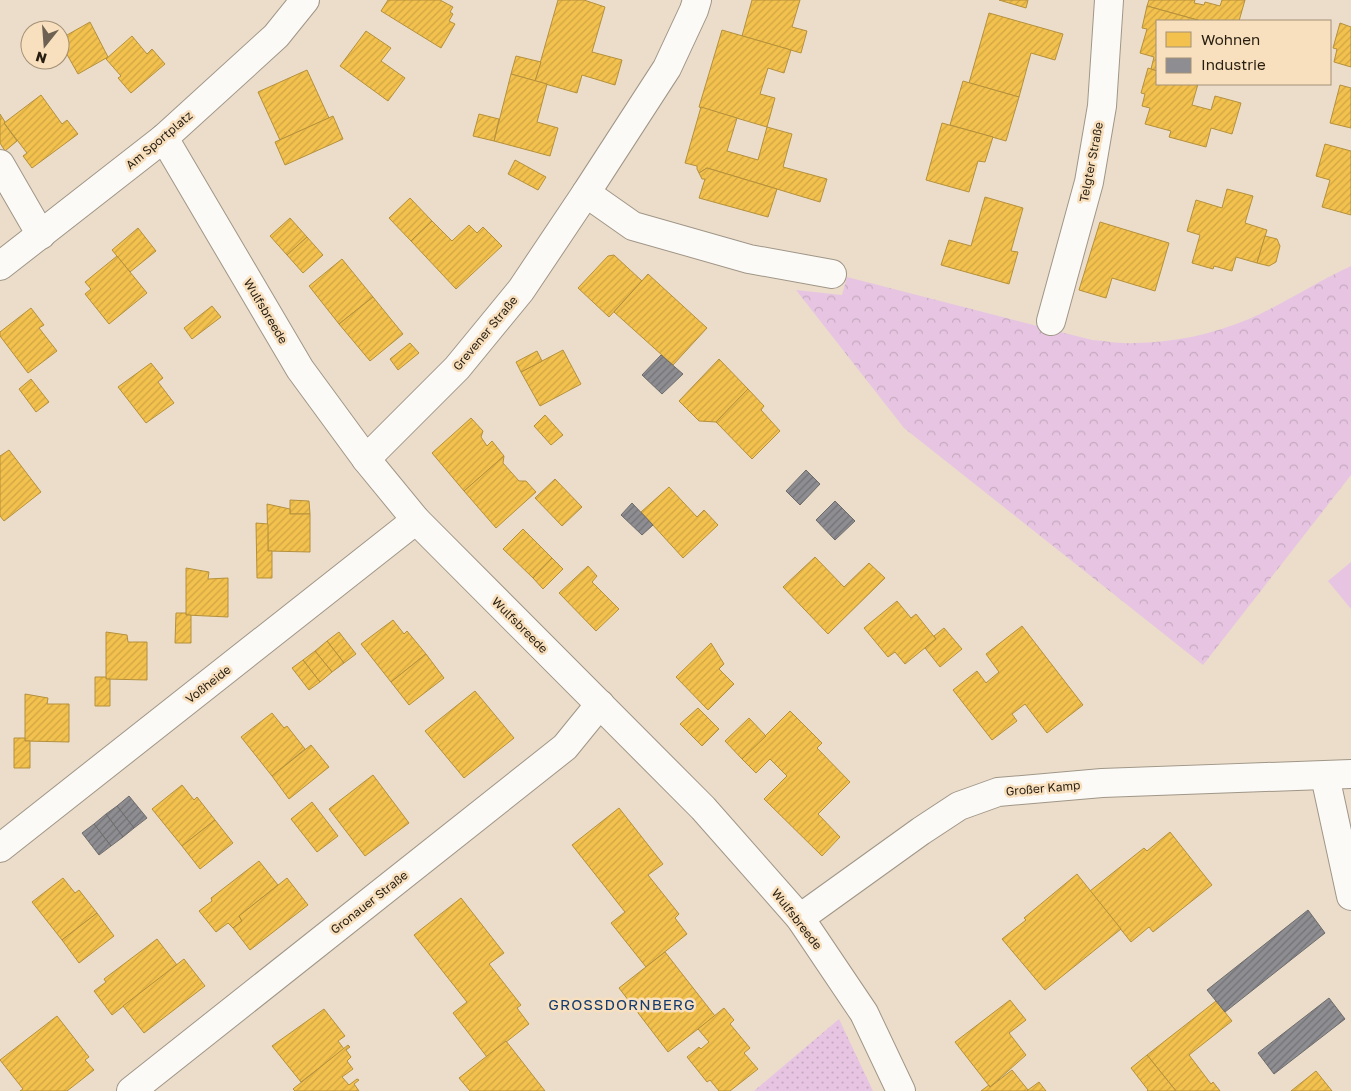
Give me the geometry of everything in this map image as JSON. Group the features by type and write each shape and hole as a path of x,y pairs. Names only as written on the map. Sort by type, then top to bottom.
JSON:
{"street":[{"name":"Am Sportplatz","path":"0,266 164,138 276,36 305,0"},
{"name":"Grevener Straße","path":"366,459 457,368 521,290 667,68 697,0"},
{"name":"Telgter Straße","path":"1051,321 1089,182 1102,106 1109,0"},
{"name":"Wulfsbreede","path":"164,138 300,369 366,459 416,520 703,808 800,918 864,1013 901,1091"},
{"path":"0,164 41,235"},
{"path":"586,193 633,226 749,259 832,274"},
{"name":"Voßheide","path":"0,848 416,520"},
{"name":"Gronauer Straße","path":"131,1091 565,747 600,704"},
{"name":"Großer Kamp","path":"800,918 921,830 959,806 998,792 1102,783 1338,775 1351,896"}],"green space":[{"path":"1351,266 1351,475 1203,665 904,428 796,290 842,295 847,277 1092,340 1149,343 1193,337 1249,319"},
{"path":"1351,562 1351,609 1328,581"},
{"path":"839,1019 873,1091 754,1091"}],"building: Wohnen":[{"path":"388,0 440,0 453,7 450,12 453,14 449,21 455,24 441,48 381,11"},
{"path":"558,0 584,0 605,7 592,52 622,60 615,85 582,75 577,93 535,81"},
{"path":"752,0 800,0 792,27 807,31 801,53 742,36"},
{"path":"999,0 1028,0 1026,8"},
{"path":"1149,0 1195,0 1194,3 1204,5 1205,2 1220,6 1222,0 1245,0 1239,20 1197,20 1147,6"},
{"path":"1147,6 1197,20 1156,20 1156,71 1151,69 1154,57 1140,53 1147,29 1142,28"},
{"path":"989,13 1063,34 1055,60 1031,53 1019,97 969,83"},
{"path":"90,22 108,57 78,74 70,60 70,33"},
{"path":"1340,23 1351,27 1351,67 1334,62 1337,49 1333,48"},
{"path":"722,30 791,50 784,73 768,68 760,94 775,98 767,127 699,107"},
{"path":"366,31 391,48 381,61 405,78 388,101 340,66"},
{"path":"132,36 147,54 152,49 165,64 131,93 118,78 121,76 106,59"},
{"path":"516,56 541,62 535,81 511,74"},
{"path":"1148,68 1156,71 1156,85 1198,85 1192,105 1211,110 1215,96 1241,103 1232,134 1211,128 1206,147 1169,137 1171,131 1145,124 1150,108 1142,106 1145,94 1141,93"},
{"path":"307,70 329,118 280,140 258,92"},
{"path":"511,74 547,84 537,122 558,128 550,156 494,141"},
{"path":"963,81 1019,97 1006,141 950,125"},
{"path":"1340,85 1351,88 1351,128 1330,123"},
{"path":"41,95 62,124 67,120 78,134 32,168 23,156 27,153 4,123"},
{"path":"701,107 737,118 727,151 758,160 767,127 792,134 783,167 827,179 820,202 707,168 699,173 697,166 685,163"},
{"path":"0,114 17,141 5,151 0,143"},
{"path":"479,114 499,119 494,141 473,136"},
{"path":"333,116 343,139 285,165 275,142"},
{"path":"942,123 993,137 985,162 978,161 969,192 926,180"},
{"path":"1325,144 1351,151 1351,215 1322,207 1330,180 1316,176"},
{"path":"515,160 546,177 538,190 508,174"},
{"path":"707,168 777,189 768,217 699,198 705,179 702,179 699,173"},
{"path":"1227,189 1253,196 1245,223 1267,230 1257,263 1236,257 1232,271 1214,266 1213,269 1192,263 1200,235 1187,231 1196,200 1222,208"},
{"path":"985,197 1023,208 1011,251 1018,252 1009,284 941,265 949,240 971,246"},
{"path":"410,198 432,221 411,241 389,218"},
{"path":"290,218 307,237 287,255 270,236"},
{"path":"432,221 452,241 469,225 477,233 483,227 502,246 456,289 411,241"},
{"path":"1100,222 1169,243 1155,291 1112,278 1106,298 1079,290"},
{"path":"138,228 156,251 130,272 112,250"},
{"path":"1265,236 1277,239 1280,246 1276,262 1269,266 1257,263"},
{"path":"307,237 323,255 303,273 287,255"},
{"path":"614,255 642,281 609,317 578,288 608,256"},
{"path":"117,256 147,293 109,324 85,294 91,289 85,282"},
{"path":"342,259 373,297 339,324 309,286"},
{"path":"648,274 707,328 673,365 614,312"},
{"path":"373,297 403,334 370,361 339,324"},
{"path":"212,306 221,317 192,339 184,328"},
{"path":"31,308 44,325 39,328 57,351 28,373 0,336 0,332"},
{"path":"410,343 419,353 398,370 390,359"},
{"path":"563,350 581,384 540,406 521,372"},
{"path":"537,351 542,361 521,372 516,362"},
{"path":"719,359 748,389 716,422 699,421 679,401"},
{"path":"151,363 163,378 158,382 174,403 146,423 118,387"},
{"path":"31,379 49,402 36,412 19,389"},
{"path":"748,389 764,406 761,410 780,431 752,459 716,422"},
{"path":"545,415 563,435 551,445 534,426"},
{"path":"471,418 483,431 481,437 487,446 492,441 504,456 464,491 432,453"},
{"path":"9,450 41,492 4,521 0,516 0,456"},
{"path":"504,456 503,463 519,481 526,481 536,492 496,528 464,491"},
{"path":"555,479 582,507 562,526 535,498"},
{"path":"669,487 697,517 704,510 718,525 683,558 641,512"},
{"path":"290,500 309,501 310,514 290,514"},
{"path":"267,504 290,509 290,514 310,514 310,552 268,551"},
{"path":"256,523 268,524 268,551 272,551 272,578 257,578"},
{"path":"523,529 552,558 533,578 503,549"},
{"path":"815,557 844,587 869,563 885,578 828,634 783,587"},
{"path":"552,558 563,569 543,589 533,578"},
{"path":"588,566 597,576 592,582 619,609 596,631 559,593"},
{"path":"186,568 209,572 208,579 228,578 228,617 186,615"},
{"path":"897,601 911,618 916,614 936,639 905,664 895,652 888,657 864,628"},
{"path":"176,613 191,615 191,643 175,643"},
{"path":"393,620 404,634 407,631 426,654 391,682 361,644"},
{"path":"1022,626 1083,705 1047,733 1025,704 1012,714 1017,721 992,740 953,690 977,671 986,683 999,672 986,654"},
{"path":"944,628 962,649 940,667 925,648 936,639 934,636"},
{"path":"106,632 127,635 128,642 147,642 147,680 106,679"},
{"path":"339,632 356,654 344,663 327,641"},
{"path":"327,641 344,663 332,672 315,651"},
{"path":"711,643 724,664 719,669 734,684 708,710 676,677"},
{"path":"315,651 332,672 320,682 303,660"},
{"path":"426,654 444,678 409,705 391,682"},
{"path":"303,660 320,682 309,690 292,668"},
{"path":"95,677 110,679 110,706 95,706"},
{"path":"475,691 514,738 464,778 425,731"},
{"path":"25,694 48,698 47,704 69,704 69,742 25,741"},
{"path":"698,708 719,729 702,746 680,724"},
{"path":"790,711 822,743 817,748 850,782 818,814 840,837 822,856 764,799 787,776 770,759 756,773 742,759"},
{"path":"272,713 284,728 287,726 305,749 272,776 241,737"},
{"path":"749,718 766,736 742,759 725,741"},
{"path":"14,738 25,738 25,741 30,741 30,768 14,768"},
{"path":"311,745 329,767 289,799 272,776"},
{"path":"373,775 409,823 365,856 329,809"},
{"path":"182,785 194,800 197,797 215,820 182,846 152,809"},
{"path":"312,802 338,836 317,852 291,819"},
{"path":"619,808 663,864 648,875 679,914 675,918 687,934 646,967 611,923 625,912 572,845"},
{"path":"215,820 233,843 200,869 182,846"},
{"path":"1170,832 1212,885 1153,932 1149,927 1131,942 1090,891 1144,848 1147,851"},
{"path":"259,861 278,885 239,916 242,921 233,928 228,923 216,932 199,911 212,901 211,898"},
{"path":"1077,874 1121,929 1045,990 1002,939"},
{"path":"63,878 75,893 79,890 97,913 62,940 32,902"},
{"path":"287,878 308,905 250,950 233,928 242,921 239,916"},
{"path":"461,898 504,953 489,964 521,1005 517,1008 529,1024 487,1057 453,1013 467,1002 414,935"},
{"path":"97,913 114,936 79,963 62,940"},
{"path":"157,939 177,965 112,1015 94,991 106,982 104,979"},
{"path":"665,952 715,1016 668,1052 619,988"},
{"path":"184,959 205,986 144,1033 123,1006"},
{"path":"1010,1000 1026,1020 1009,1033 1026,1055 990,1087 955,1042"},
{"path":"1216,1001 1232,1021 1189,1055 1211,1084 1213,1082 1220,1091 1176,1091 1147,1055"},
{"path":"724,1008 734,1020 730,1024 750,1048 744,1053 758,1069 730,1091 719,1091 710,1080 707,1082 687,1057 699,1047 701,1049 709,1042 698,1029"},
{"path":"324,1009 345,1036 338,1041 344,1049 301,1082 272,1046"},
{"path":"57,1016 89,1057 85,1060 94,1070 67,1091 20,1091 23,1089 0,1060"},
{"path":"506,1041 545,1091 470,1091 459,1078"},
{"path":"348,1045 350,1047 346,1050 351,1057 347,1061 353,1069 342,1077 349,1085 357,1079 359,1080 354,1084 359,1091 295,1091 293,1089"},
{"path":"1147,1055 1176,1091 1147,1091 1131,1068"},
{"path":"1012,1070 1027,1091 981,1091 989,1085 990,1087"},
{"path":"1316,1071 1332,1091 1291,1091"},
{"path":"1039,1082 1046,1091 1027,1091 1028,1090"}],"building: Industrie":[{"path":"661,355 683,374 662,394 642,375"},
{"path":"806,470 820,484 800,505 786,491"},
{"path":"835,501 855,521 835,540 816,520"},
{"path":"632,503 653,525 642,535 621,515"},
{"path":"129,796 147,818 134,828 117,806"},
{"path":"117,806 134,828 123,837 106,814"},
{"path":"106,814 123,837 111,846 94,824"},
{"path":"94,824 111,846 99,855 82,833"},
{"path":"1308,910 1325,933 1225,1012 1207,990"},
{"path":"1329,998 1345,1019 1274,1074 1258,1053"}],"district":[{"name":"GROSSDORNBERG","path":"622,1004"}]}
